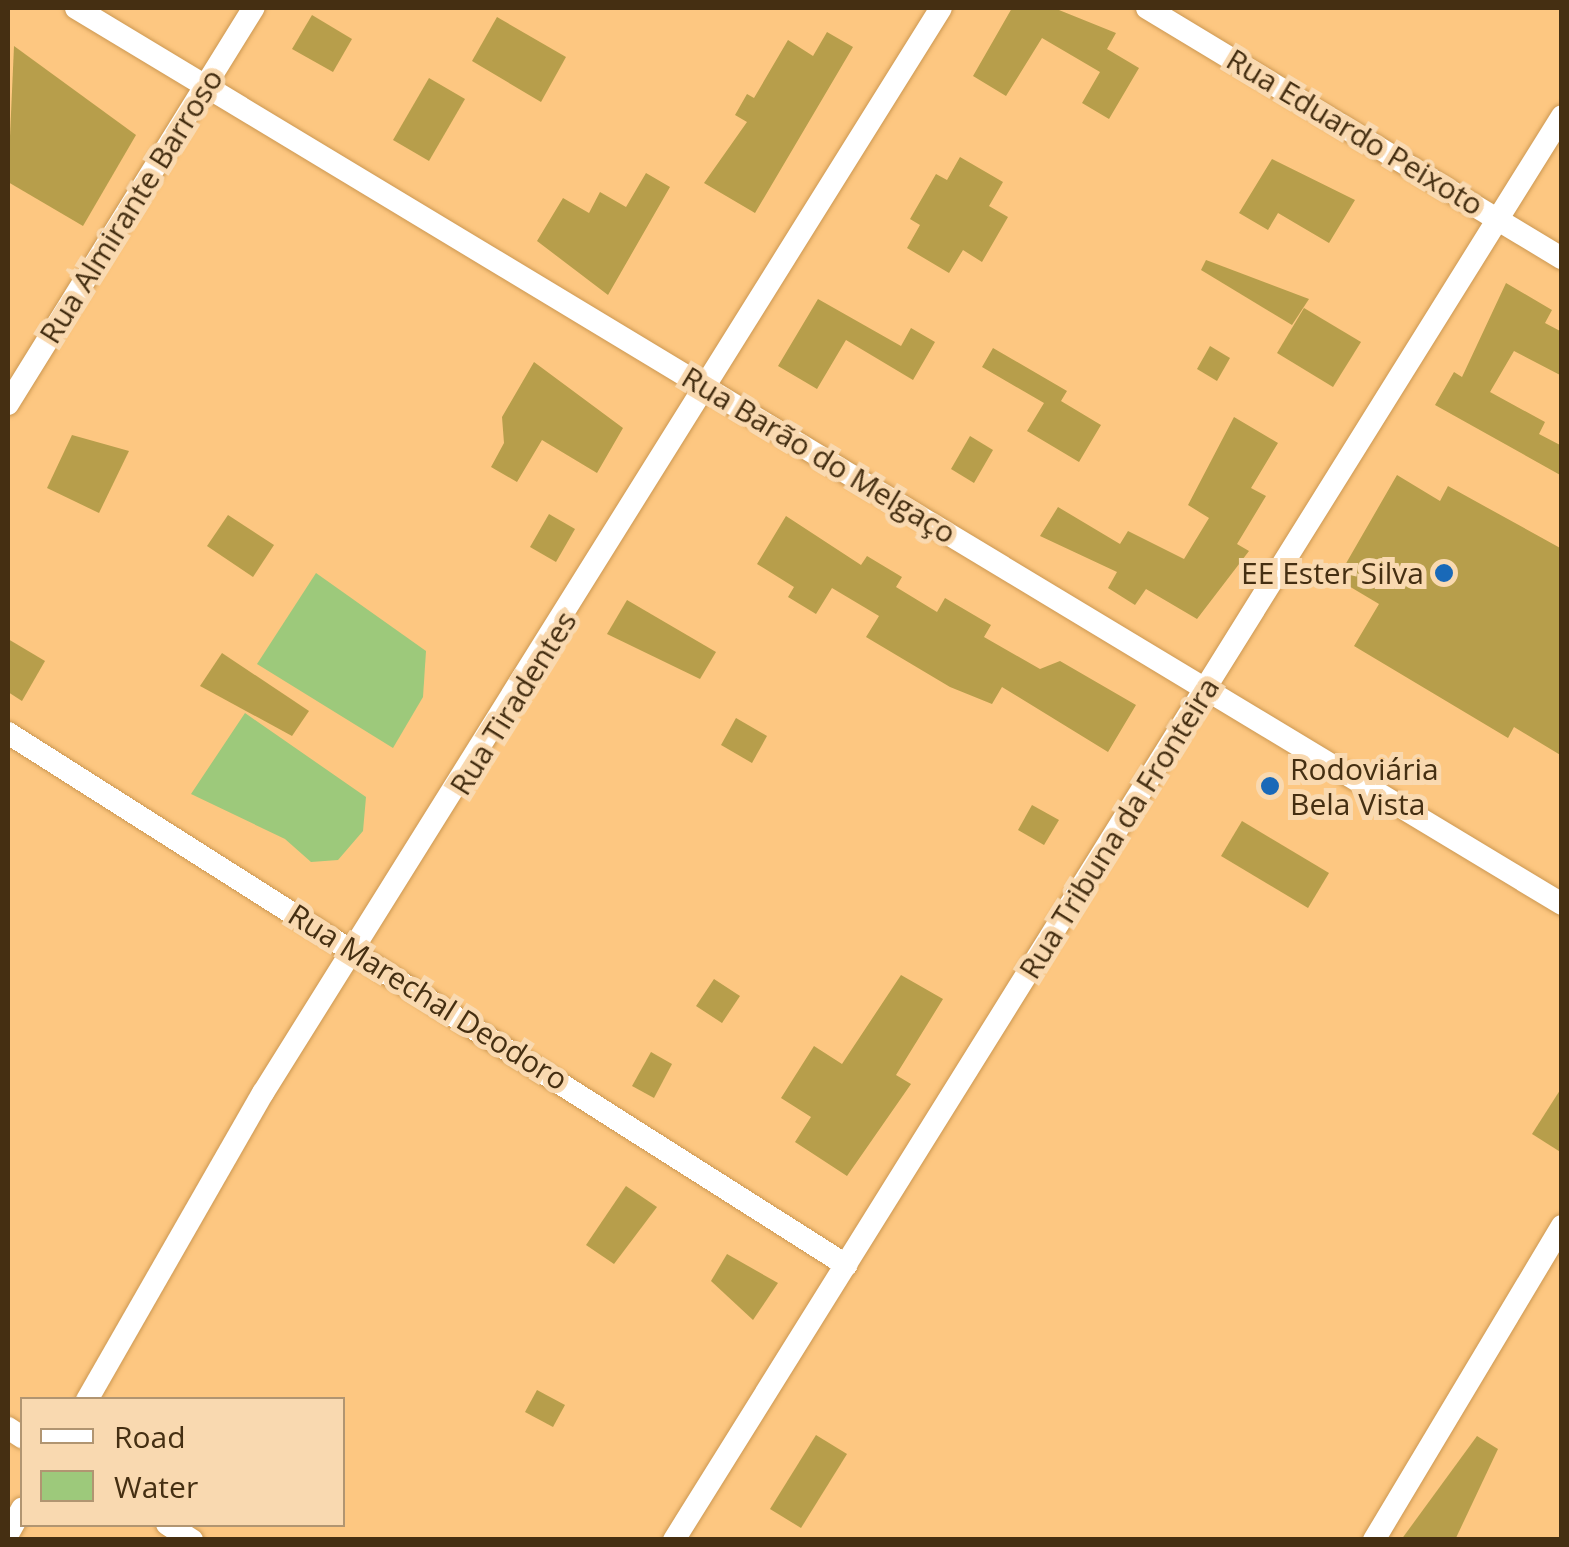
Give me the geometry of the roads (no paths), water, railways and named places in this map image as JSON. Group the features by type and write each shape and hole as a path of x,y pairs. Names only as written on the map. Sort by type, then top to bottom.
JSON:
{"street":[{"name":"Rua Barão do Melgaço","path":"76,8 1562,904"},
{"name":"Rua Almirante Barroso","path":"8,404 254,8"},
{"name":"Rua Tiradentes","path":"89,1397 263,1093 358,952 941,8"},
{"name":"Rua Eduardo Peixoto","path":"1147,8 1562,258"},
{"name":"Rua Tribuna da Fronteira","path":"674,1540 1562,116"},
{"name":"Rua Marechal Deodoro","path":"8,733 846,1265"},
{"path":"1374,1540 1562,1226"}],"water":[{"path":"316,573 426,651 423,697 393,748 257,664"},
{"path":"245,713 366,797 363,831 338,860 311,862 285,839 191,794"}],"place":[{"name":"EE Ester Silva","path":"1444,573"},
{"name":"Rodoviária Bela Vista","path":"1270,786"}]}
